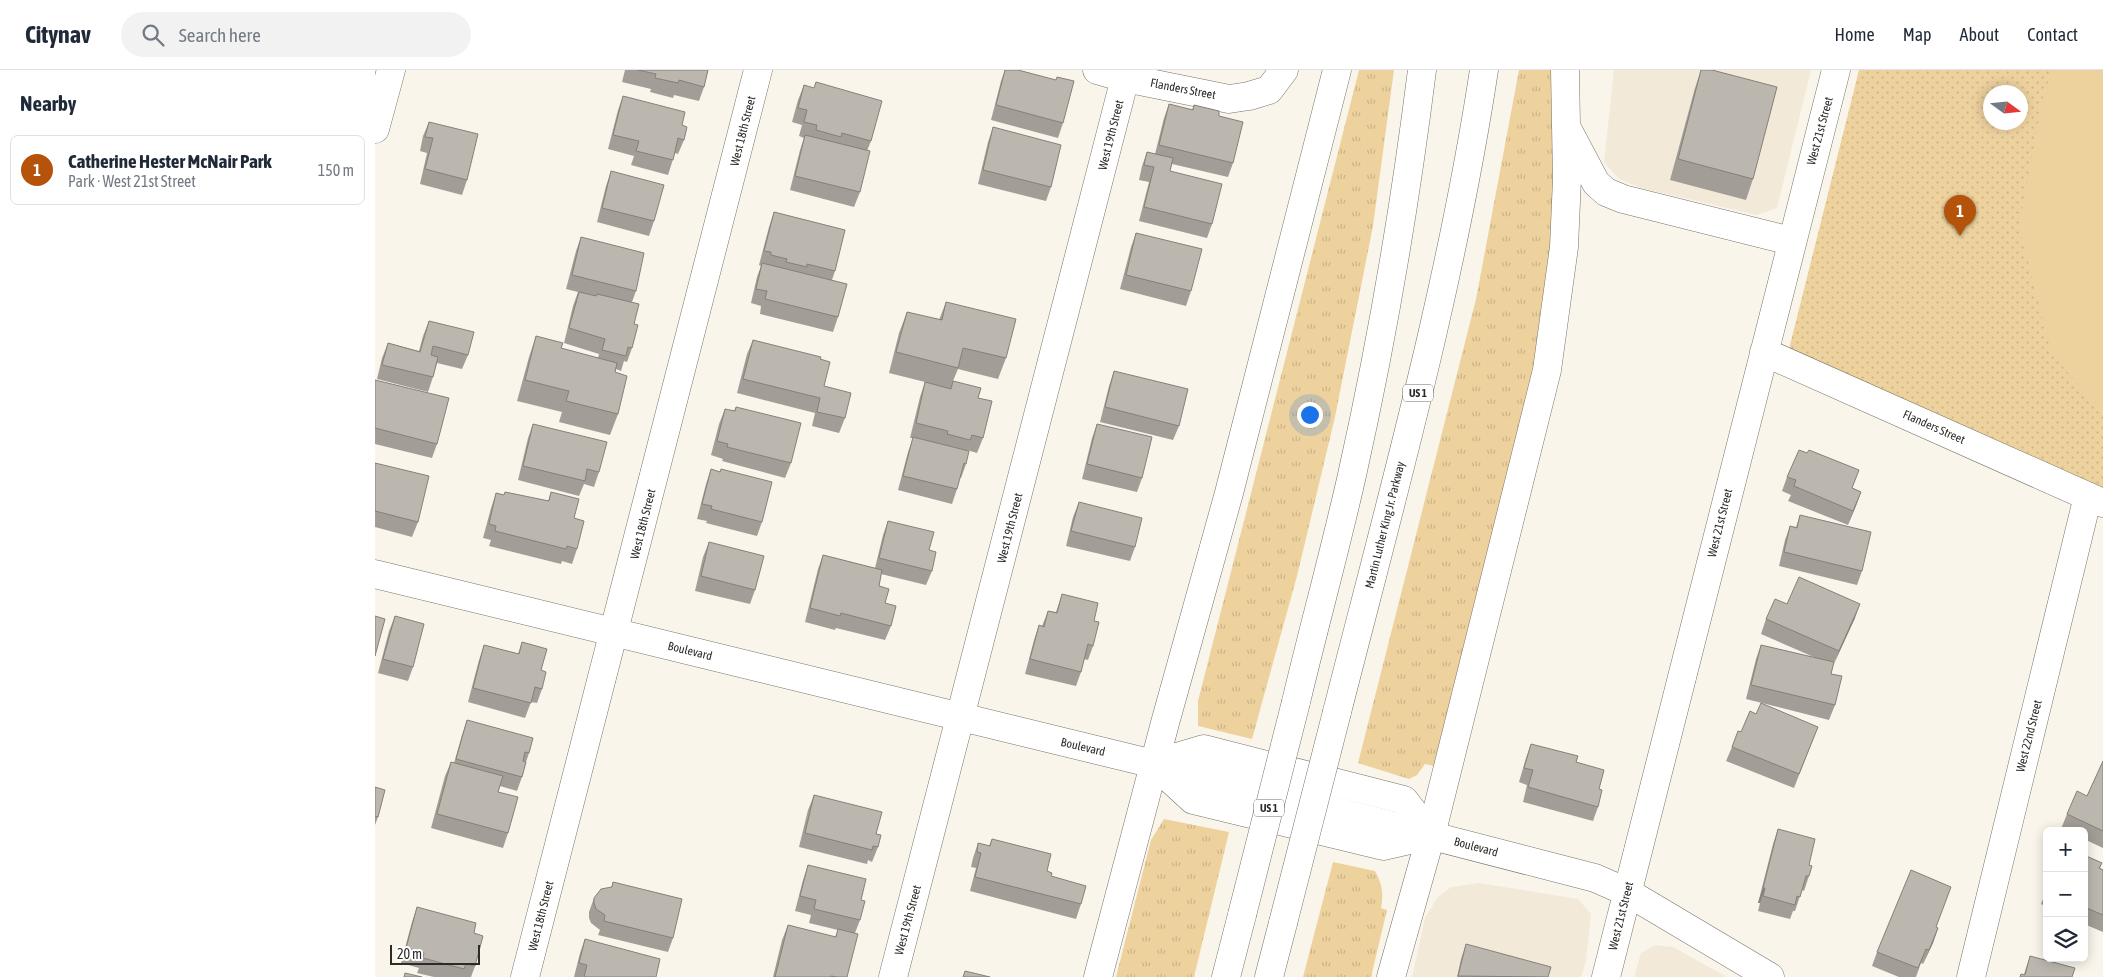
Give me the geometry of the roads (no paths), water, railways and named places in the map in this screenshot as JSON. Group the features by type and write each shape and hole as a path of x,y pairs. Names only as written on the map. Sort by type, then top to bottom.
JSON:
{"main road":[{"path":"375,129 391,70"},
{"name":"West 18th Street","path":"525,977 759,70"},
{"name":"Flanders Street","path":"1097,70 1125,78 1229,99 1249,96 1276,80"},
{"path":"1099,977 1154,764 1229,493 1337,70"},
{"name":"US 1","path":"1226,977 1351,477 1374,371 1412,154 1422,70"},
{"name":"Martin Luther King Jr. Parkway","path":"1269,977 1437,310 1462,200 1484,70"},
{"path":"1391,977 1431,835 1547,370 1564,248 1567,179 1565,70"},
{"name":"West 21st Street","path":"1606,977 1791,241 1836,70"},
{"name":"West 19th Street","path":"893,977 1125,78"},
{"path":"1566,125 1596,183 1606,192 1623,199 1791,241"},
{"name":"Flanders Street","path":"1764,352 2096,499"},
{"name":"West 22nd Street","path":"1971,977 2096,499"},
{"name":"Boulevard","path":"375,574 1154,764 1595,878 1627,892 1741,970 1770,977"}],"place":[{"name":"Catherine Hester McNair Park","path":"1960,236"}]}
